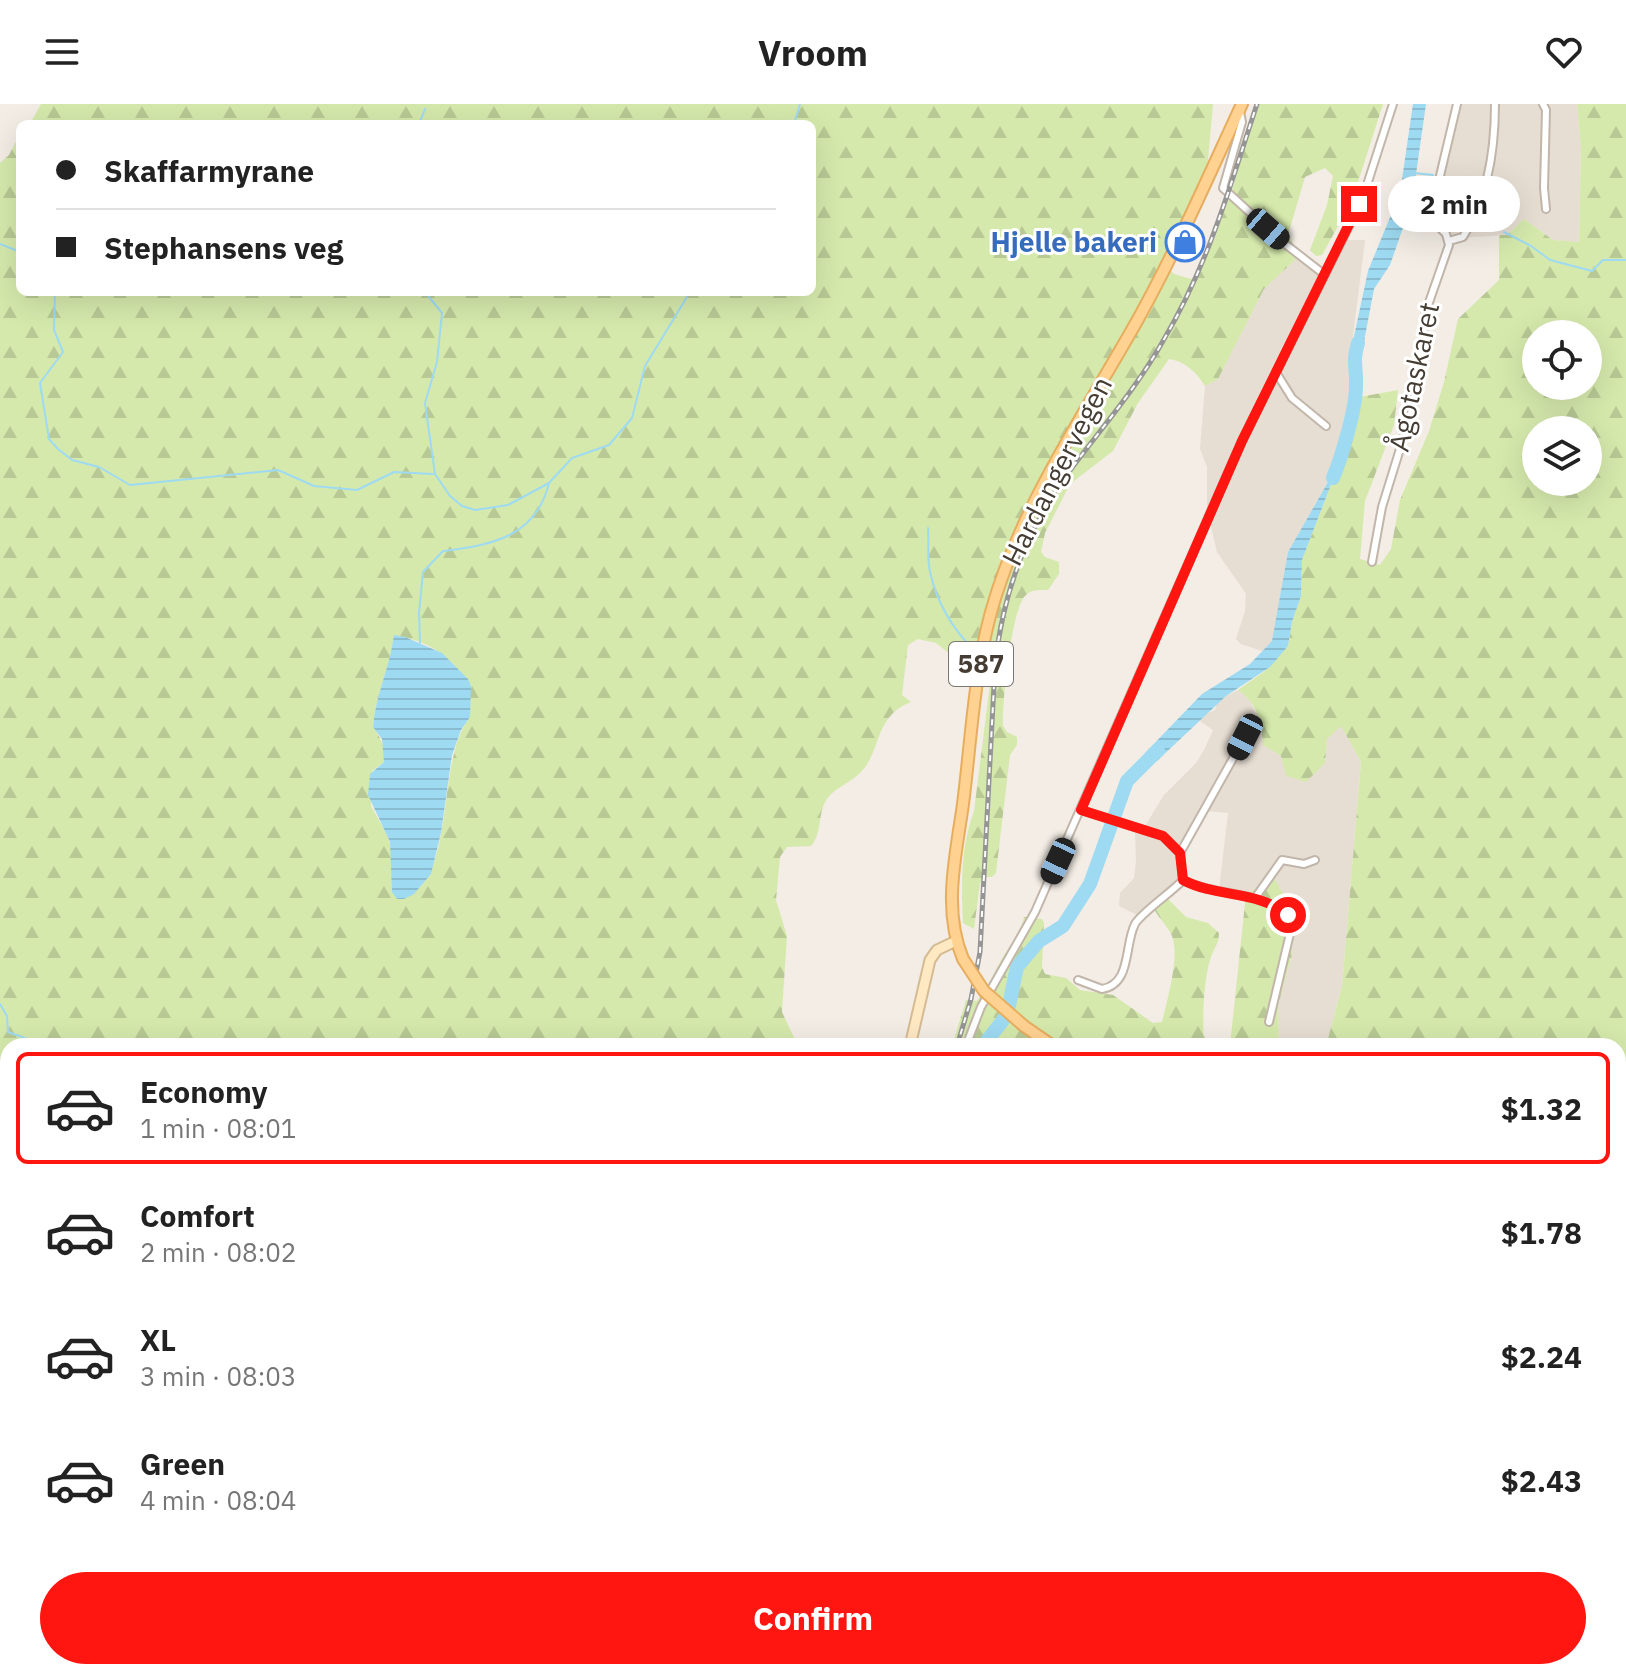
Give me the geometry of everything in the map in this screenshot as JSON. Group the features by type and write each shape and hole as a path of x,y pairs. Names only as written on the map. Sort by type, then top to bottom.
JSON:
{"main road":[{"name":"Hardangervegen","path":"1041,1038 991,999 971,974 956,941 952,909 954,868 991,614 1004,574 1040,492 1171,258 1241,108"},
{"path":"912,1038 930,960 937,950 956,941"}],"street":[{"path":"969,1038 981,1007 1035,912 1242,441 1366,188 1393,104"},
{"path":"1449,241 1430,218 1457,104"},
{"name":"Ågotaskaret","path":"1372,562 1382,507 1413,407 1426,311 1449,241 1463,237 1478,209 1492,155 1495,104"},
{"path":"1543,104 1547,120 1546,209"},
{"path":"1241,108 1242,122 1223,188 1280,240 1325,275"},
{"path":"1277,374 1292,398 1326,426"},
{"path":"1183,880 1180,853 1245,737"},
{"path":"1081,810 1163,836 1180,853"},
{"path":"1255,898 1282,860 1304,864 1315,860"},
{"path":"1183,880 1201,888 1255,898 1285,912 1292,925 1269,1022"},
{"path":"1078,980 1102,989 1116,983 1123,972 1134,925 1183,880"}],"shaded area":[{"path":"1455,104 1577,104 1581,148 1579,242 1553,240 1524,219 1507,235 1456,238 1429,221"},
{"path":"1342,240 1365,240 1351,352 1356,387 1340,461 1288,552 1273,641 1262,651 1241,644 1236,639 1245,611 1246,594 1217,552 1207,510 1207,467 1200,449 1205,386 1218,378 1264,289 1299,254 1329,270"},
{"path":"1238,690 1249,698 1262,719 1263,745 1281,756 1325,763 1327,739 1341,725 1361,762 1342,986 1328,1038 1279,1038 1278,1006 1292,955 1275,879 1246,894 1219,890 1228,813 1205,811 1179,855 1181,879 1139,916 1119,906 1120,893 1134,878 1135,833 1145,826 1164,795 1196,763 1213,730 1200,721 1215,710 1217,703"}],"green space":[{"path":"41,104 1213,104 1207,171 1168,268 1174,274 1191,279 1200,272 1216,236 1222,212 1231,195 1250,123 1259,104 1383,104 1352,201 1322,255 1316,256 1310,250 1327,205 1333,176 1325,168 1305,177 1288,235 1300,255 1264,289 1218,379 1205,386 1190,368 1169,359 1138,403 1113,451 1070,484 1045,533 1041,552 1045,557 1059,562 1059,574 1048,590 1033,591 1025,596 1016,620 1006,679 1003,726 1017,737 1017,745 1010,755 996,873 985,877 980,883 974,929 963,923 963,866 974,811 993,660 950,654 936,643 918,639 908,645 902,695 911,702 899,708 884,724 868,763 861,772 827,799 811,846 787,847 780,857 776,900 787,936 782,1012 794,1038 0,1038 0,163 9,155 16,142 16,296 816,296 816,120 32,120","holes":["394,636 422,643 438,652 459,671 468,720 458,739 452,762 434,863 424,882 410,895 386,833 371,806 372,771 384,762 382,743 373,727"]},
{"path":"1577,104 1626,104 1626,1038 1328,1038 1342,986 1361,762 1341,726 1327,739 1325,763 1306,782 1286,776 1281,756 1263,745 1260,721 1254,707 1238,690 1265,671 1288,646 1301,596 1302,560 1340,461 1354,398 1398,390 1394,425 1365,501 1360,559 1380,565 1391,549 1400,500 1429,431 1458,319 1499,280 1499,235 1507,235 1524,219 1553,240 1579,242 1581,148"},
{"path":"1275,879 1292,910 1292,955 1278,1006 1279,1038 1231,1038 1246,894"},
{"path":"1164,895 1186,917 1208,923 1219,933 1207,975 1203,1008 1204,1037 1207,1038 954,1038 966,1000 977,1001 988,986 1024,917 1042,919 1044,923 1042,967 1045,974 1066,978 1080,990 1113,995 1153,1023 1162,1022 1175,951 1170,932 1152,905"}],"water":[{"path":"1413,104 1426,104 1412,202 1390,265 1374,289 1362,352 1353,360 1353,341 1368,271 1400,193"},
{"path":"1340,461 1302,560 1301,596 1288,646 1270,667 1226,696 1157,761 1144,762 1145,753 1202,694 1250,664 1272,641 1288,552"},
{"path":"394,635 442,653 471,686 470,717 461,730 452,755 441,833 431,874 414,894 404,899 397,899 392,892 390,842 368,795 370,774 384,762 382,739 373,727"}],"waterway":[{"path":"795,120 800,104"},
{"path":"421,120 425,109"},
{"path":"1414,173 1433,175"},
{"path":"1448,178 1457,181 1476,203"},
{"path":"1504,232 1550,260 1592,271 1603,260 1626,260"},
{"path":"0,244 16,250"},
{"path":"55,296 54,330 63,352 40,383 49,439 72,460 99,467 130,485 278,470 314,486 357,490 394,472 433,474"},
{"path":"428,296 442,313 437,362 425,403 435,474 450,496 462,506 475,510 508,505 549,483 572,458 609,445 632,418 645,366 688,296"},
{"path":"1333,478 1354,407 1358,343"},
{"path":"420,643 423,572 443,551 495,541 523,527 543,501 549,483"},
{"path":"928,528 929,567 937,595 954,626 976,652"},
{"path":"989,1038 1007,1015 1017,967 1039,941 1063,926 1090,884 1127,781 1158,750"},
{"path":"0,1004 7,1016 8,1032 25,1038"}],"railway":[{"path":"959,1038 980,952 995,666 1009,592 1026,545 1049,501 1140,377 1179,312 1217,225 1257,104"}],"place":[{"name":"Hjelle bakeri","path":"1185,242"}],"route":[{"path":"1288,915 1255,898 1201,888 1183,880 1180,853 1163,836 1081,810 1242,441 1359,204"}]}
